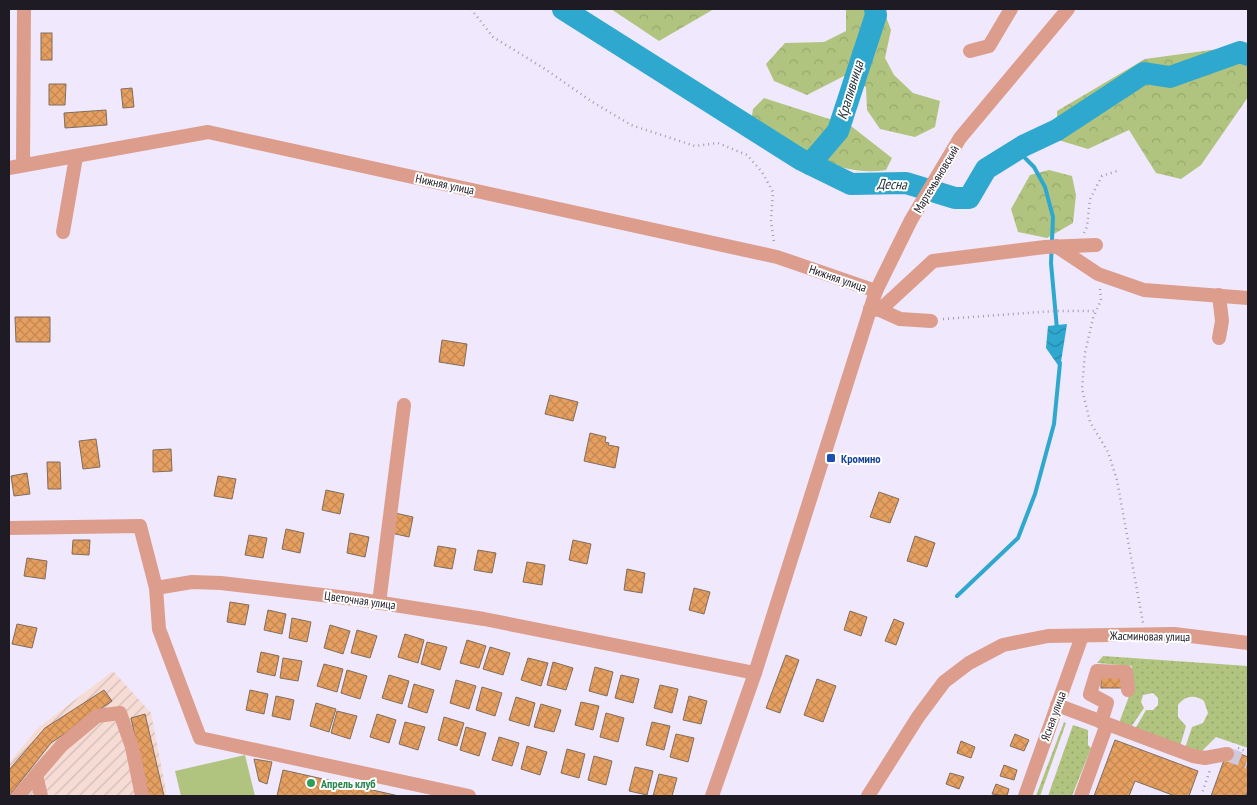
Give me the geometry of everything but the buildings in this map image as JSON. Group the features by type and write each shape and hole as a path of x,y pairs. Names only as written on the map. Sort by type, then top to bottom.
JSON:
{"street":[{"path":"23,165 24,9"},
{"path":"970,51 989,46 1011,9"},
{"name":"Мартемьяновский","path":"712,796 755,673 875,310 876,291 911,220 960,138 1068,9"},
{"name":"Нижняя улица","path":"9,168 208,132 777,257 876,291"},
{"path":"63,232 76,157"},
{"path":"931,321 900,319 875,310 932,261 1050,247 1096,245"},
{"path":"1050,247 1098,274 1144,290 1248,298"},
{"path":"1219,295 1222,320 1219,338"},
{"path":"379,603 404,405"},
{"path":"9,528 140,526 156,588 159,629 200,738 469,796"},
{"name":"Цветочная улица","path":"156,588 192,582 221,583 379,603 484,619 755,673"},
{"name":"Жасминовая улица","path":"868,796 923,710 944,682 969,663 1003,645 1048,636 1174,634 1248,643"},
{"name":"Ясная улица","path":"1025,796 1082,636"},
{"path":"1081,796 1104,723 1107,703 1090,694 1096,671 1126,672 1128,690"},
{"path":"1057,705 1193,756 1205,758 1227,754"},
{"path":"18,796 62,745 98,716 120,713 132,747 142,796"},
{"path":"36,776 42,796"}],"path":[{"path":"471,9 493,37 545,69 591,102 631,124 695,146 718,143 747,156 762,172 774,192 771,220 777,257"},
{"path":"1077,245 1087,227 1090,199 1102,176 1120,170"},
{"path":"1098,274 1101,300 1096,311 1085,352 1082,389 1090,422 1108,452 1117,480 1145,635"},
{"path":"931,321 955,316 1096,311"},
{"path":"1141,796 1147,796"}],"shaded area":[{"path":"113,671 151,713 167,796 9,796 9,763 38,728"}],"green space":[{"path":"611,9 714,9 659,41"},
{"path":"846,9 883,9 891,30 885,58 894,75 913,93 940,101 935,127 915,137 880,129 867,110 866,87 844,76 807,95 774,81 766,64 785,43 824,42 846,31"},
{"path":"1248,45 1248,97 1201,165 1181,179 1156,173 1129,130 1088,149 1058,140 1057,111 1145,59"},
{"path":"764,98 851,126 892,158 886,170 868,171 832,165 782,141 751,122 753,109"},
{"path":"1049,170 1072,176 1076,195 1073,223 1047,238 1018,232 1011,209 1030,175"},
{"path":"1103,656 1248,666 1248,748 1216,737 1200,753 1185,748 1192,727 1203,723 1208,713 1204,701 1197,697 1187,698 1178,705 1178,717 1186,726 1180,746 1135,729 1146,710 1153,710 1158,705 1158,698 1153,693 1143,695 1141,702 1144,708 1131,727 1119,723 1131,691 1132,666 1097,663"},
{"path":"1064,722 1066,723 1040,796 1036,796"},
{"path":"1073,725 1088,730 1088,745 1091,748 1072,796 1048,796"},
{"path":"245,755 255,796 181,796 175,771"}],"water":[{"path":"1067,324 1060,368 1046,348 1048,326"}],"waterway":[{"name":"Десна","path":"563,9 800,159 851,184 906,183 955,198 969,198 986,169 1023,146 1057,130 1144,73 1170,77 1240,52 1248,55"},
{"name":"Крапивница","path":"810,164 838,131 876,15 875,9"},
{"path":"1017,150 1034,167 1045,187 1053,217 1051,263 1057,329"},
{"path":"957,596 1018,538 1035,494 1054,424 1060,363"}],"tunnel":[{"path":"1227,754 1248,762"}],"place":[{"name":"Кромино","path":"831,458"},
{"name":"Апрель клуб","path":"311,783"}]}
